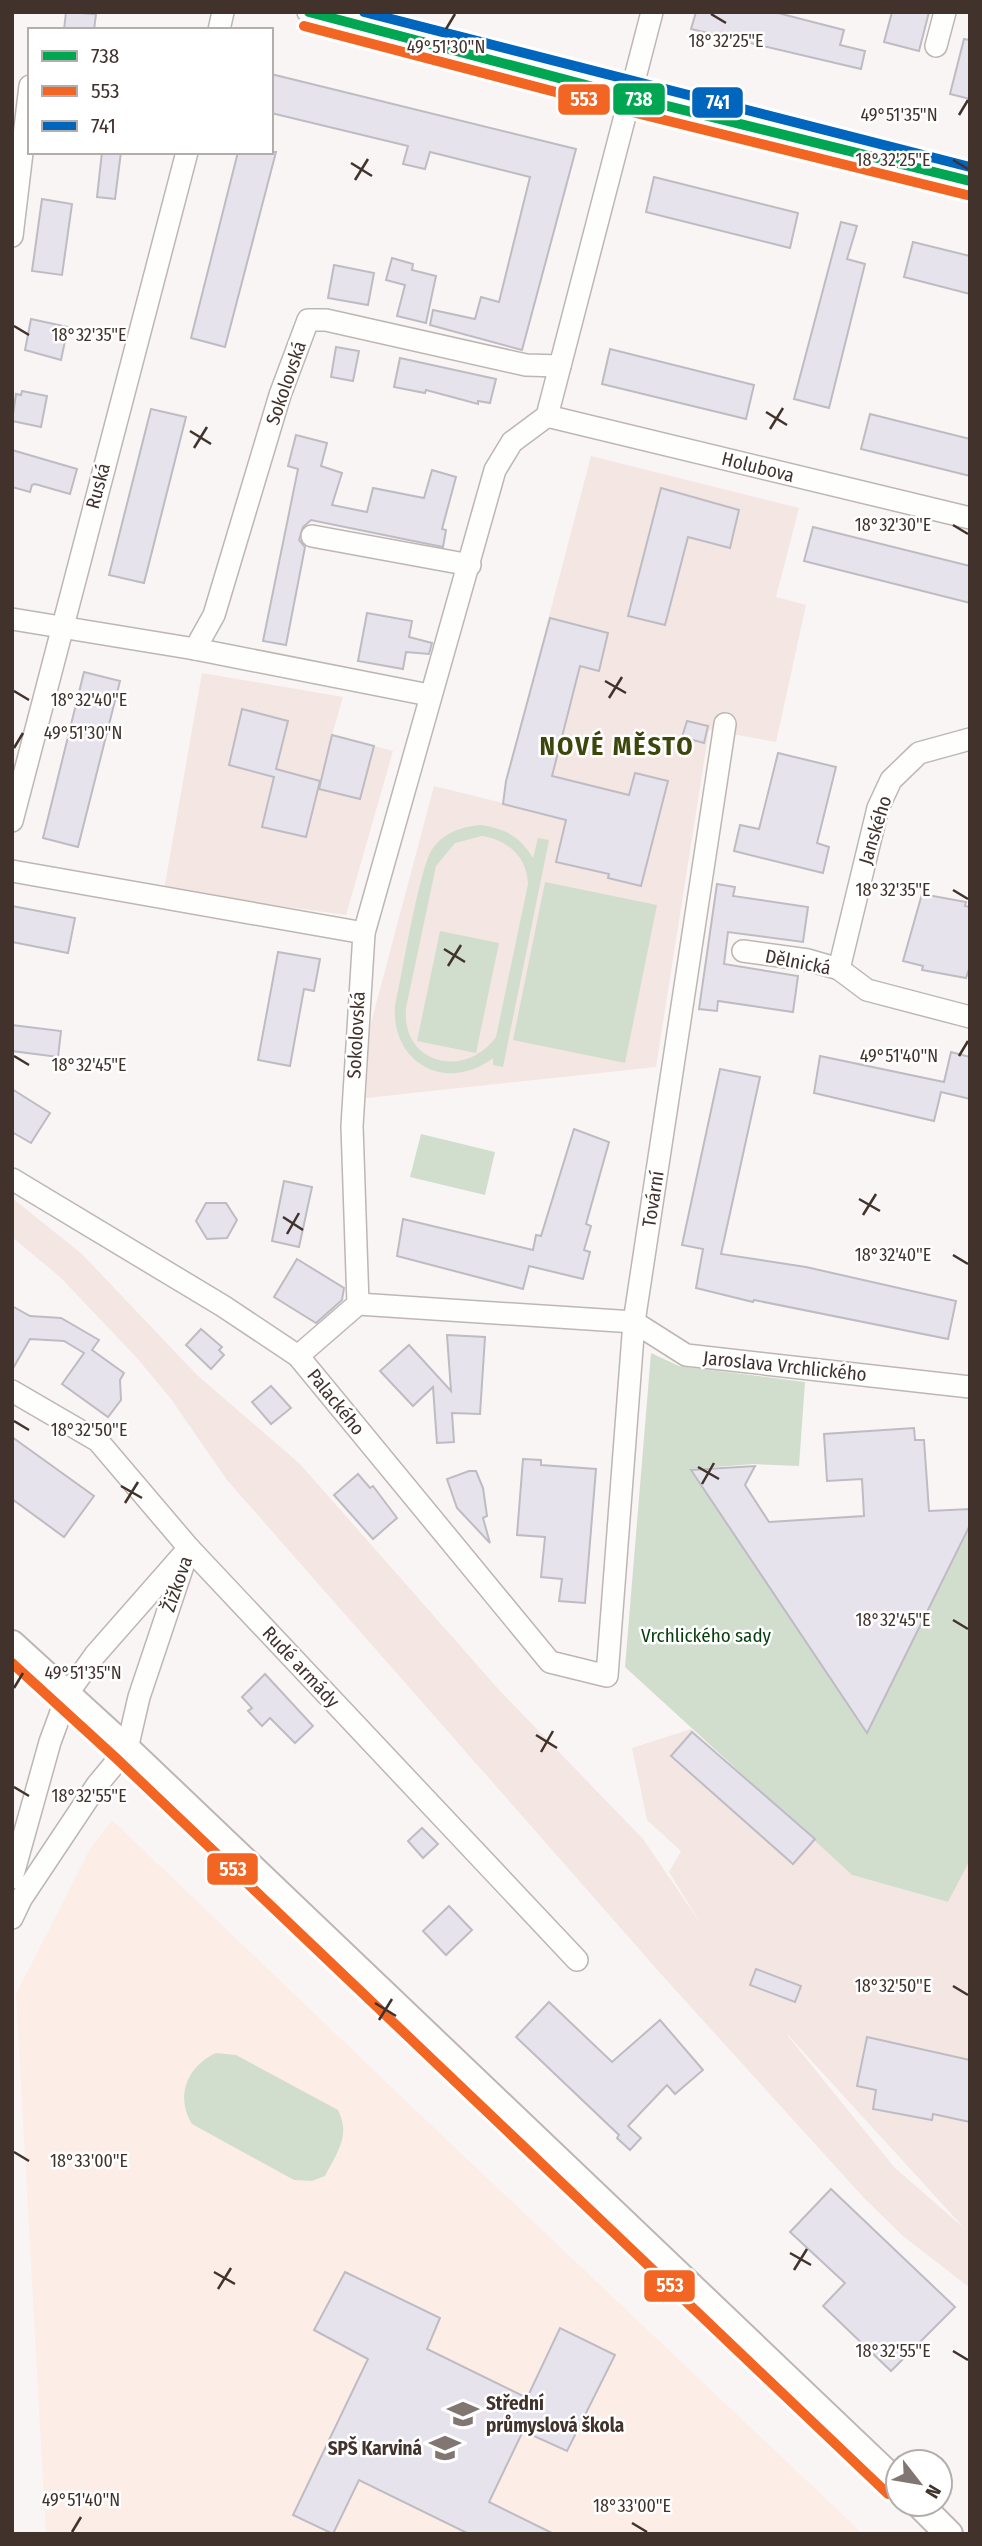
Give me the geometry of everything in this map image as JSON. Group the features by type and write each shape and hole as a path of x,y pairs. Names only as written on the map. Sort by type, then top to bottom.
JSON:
{"main road":[{"path":"12,1644 68,1693 884,2471"},
{"path":"933,2518 949,2534"}],"street":[{"path":"308,12 631,97 970,181"},
{"path":"547,416 652,12"},
{"path":"936,46 945,12"},
{"path":"12,236 28,103"},
{"name":"Ruská","path":"12,821 186,154"},
{"name":"Sokolovská","path":"195,649 214,615 280,395 308,320 327,320 526,365 560,366"},
{"name":"Sokolovská","path":"358,1304 352,1126 364,933 429,695 470,565 495,470 512,442 547,416"},
{"name":"Holubova","path":"547,416 970,518"},
{"path":"312,536 470,565"},
{"path":"12,619 195,649 429,695"},
{"name":"Tovární","path":"607,1676 634,1322 725,724"},
{"name":"Janského","path":"839,969 878,808 891,780 919,753 970,739"},
{"path":"12,871 364,933"},
{"name":"Dělnická","path":"743,951 808,960 839,969 867,990 970,1017"},
{"name":"Palackého","path":"12,1179 223,1306 298,1356 550,1662 607,1676"},
{"path":"298,1356 358,1304"},
{"name":"Jaroslava Vrchlického","path":"358,1304 634,1322 686,1355 970,1387"},
{"name":"Rudé armády","path":"12,1391 98,1441 190,1548 577,1960"},
{"name":"Žižkova","path":"12,1878 50,1742 68,1693 95,1655 190,1548"},
{"name":"Žižkova","path":"12,1919 21,1899 90,1796 127,1749 139,1698 190,1548"}],"shaded area":[{"path":"591,456 799,508 776,597 806,605 776,742 709,730 656,1067 366,1098 370,1027 434,786 503,803 506,781"},
{"path":"202,673 343,697 332,735 393,751 346,915 164,890"},
{"path":"12,1198 82,1254 197,1375 300,1464 500,1691 643,1839 703,1927 669,1872 681,1851 647,1820 632,1748 691,1729 852,1875 948,1902 970,1860 970,2288 903,2236 864,2198 661,1974 227,1480 171,1399 137,1358 60,1277 12,1237","holes":["788,2035 965,2229 894,2167"]},
{"path":"112,1820 863,2534 46,2534 16,1994 90,1849"}],"green space":[{"path":"480,825 511,834 533,858 538,838 549,840 503,1067 493,1065 493,1058 475,1068 458,1073 441,1072 425,1067 412,1057 402,1044 396,1026 395,1006 422,876 433,848 454,831","holes":["482,836 508,846 520,858 528,884 496,1037 483,1050 468,1058 438,1060 424,1053 414,1042 407,1027 406,1008 436,866 455,843"]},
{"path":"545,882 657,905 625,1063 513,1040"},
{"path":"440,931 499,943 476,1053 417,1041"},
{"path":"421,1134 495,1152 485,1195 410,1177"},
{"name":"Vrchlického sady","path":"651,1353 679,1366 805,1382 799,1466 753,1464 690,1469 866,1731 970,1520 970,1860 948,1902 852,1875 625,1667"},
{"path":"216,2053 236,2055 338,2110 342,2119 343,2136 325,2176 312,2181 294,2180 192,2124 184,2103 187,2083 198,2066"}],"building":[{"path":"66,12 96,14 94,28 64,28"},
{"path":"696,12 774,12 844,30 840,45 865,51 861,69 691,29"},
{"path":"892,12 929,12 919,51 884,42"},
{"path":"964,39 970,40 970,99 950,94"},
{"path":"273,74 576,149 522,350 430,325 433,310 475,319 481,297 499,302 530,177 430,152 425,169 403,164 408,146 273,113"},
{"path":"276,152 225,347 191,338 237,154"},
{"path":"102,154 121,154 115,199 97,197"},
{"path":"654,177 798,213 790,248 646,212"},
{"path":"42,199 72,204 62,275 32,271"},
{"path":"841,222 857,226 847,259 865,264 829,408 794,399"},
{"path":"913,242 970,256 970,294 904,277"},
{"path":"392,258 413,264 412,270 436,276 426,323 397,316 405,285 386,280"},
{"path":"334,265 374,273 368,305 328,298"},
{"path":"31,319 68,327 61,360 25,350"},
{"path":"336,347 359,351 353,381 331,377"},
{"path":"610,349 754,385 746,419 602,384"},
{"path":"400,358 496,379 490,403 478,401 478,404 426,390 425,393 394,387"},
{"path":"22,391 47,396 41,427 12,421 16,394 21,395"},
{"path":"151,409 186,417 144,583 109,575"},
{"path":"870,414 970,439 970,476 861,449"},
{"path":"296,435 327,443 321,466 342,473 332,505 367,512 373,488 424,498 432,470 456,477 442,529 446,530 443,547 311,520 303,527 299,540 305,547 286,645 263,641 298,469 288,466"},
{"path":"12,450 77,469 70,494 35,484 30,492 12,487"},
{"path":"661,488 739,510 730,548 688,537 665,625 628,616"},
{"path":"813,527 970,566 970,603 804,561"},
{"path":"367,613 412,621 409,637 432,643 429,654 406,652 403,669 358,661"},
{"path":"550,618 608,633 599,671 580,666 552,776 629,795 635,773 668,781 641,886 608,878 609,874 556,862 566,820 503,804 506,781"},
{"path":"84,672 120,681 78,847 43,838"},
{"path":"242,709 288,721 276,769 320,781 306,837 262,827 274,777 229,765"},
{"path":"687,721 708,726 704,743 682,737"},
{"path":"332,735 374,746 360,799 319,789"},
{"path":"778,753 836,767 817,843 829,847 823,873 734,851 740,825 759,829"},
{"path":"717,884 735,887 733,896 808,907 803,942 728,932 724,964 798,976 793,1012 718,1001 717,1011 699,1009"},
{"path":"922,894 966,902 965,906 970,907 970,966 966,978 922,970 923,966 903,961"},
{"path":"12,906 75,918 68,953 12,942"},
{"path":"278,952 320,959 314,991 304,989 290,1066 258,1060"},
{"path":"12,1025 61,1031 58,1057 12,1051"},
{"path":"951,1052 970,1057 970,1099 941,1092 934,1121 814,1093 820,1056 944,1082"},
{"path":"720,1069 760,1077 721,1254 806,1267 956,1301 948,1339 754,1300 753,1302 696,1288 703,1249 682,1245"},
{"path":"12,1089 50,1113 31,1143 12,1132"},
{"path":"574,1129 609,1142 586,1224 591,1226 584,1250 590,1252 583,1279 529,1266 523,1289 397,1256 403,1219 533,1250 536,1235 541,1236"},
{"path":"284,1181 312,1187 299,1247 272,1241"},
{"path":"206,1203 226,1203 237,1220 227,1238 207,1239 196,1221"},
{"path":"297,1259 344,1288 342,1300 316,1323 274,1297"},
{"path":"12,1306 30,1316 61,1318 99,1340 92,1350 124,1373 120,1380 121,1400 108,1417 62,1384 84,1353 64,1341 30,1339 12,1370"},
{"path":"201,1329 222,1347 219,1350 224,1355 211,1369 186,1345"},
{"path":"447,1335 485,1337 480,1414 452,1413 454,1442 437,1443 433,1387 413,1406 380,1371 409,1345 451,1391"},
{"path":"271,1386 291,1408 271,1424 252,1402"},
{"path":"914,1428 915,1440 924,1440 929,1511 970,1509 970,1525 867,1733 691,1470 755,1466 745,1485 769,1522 864,1516 862,1479 827,1481 824,1434"},
{"path":"12,1437 94,1496 64,1537 12,1499"},
{"path":"523,1459 541,1460 541,1465 596,1469 585,1603 559,1601 562,1579 541,1577 545,1537 517,1535"},
{"path":"476,1471 483,1488 487,1516 483,1518 490,1543 457,1508 447,1479"},
{"path":"358,1474 370,1488 373,1486 397,1518 373,1539 334,1495"},
{"path":"265,1674 313,1726 295,1743 270,1718 262,1726 248,1711 252,1708 242,1697"},
{"path":"692,1732 815,1839 793,1864 671,1756"},
{"path":"422,1828 438,1844 423,1858 408,1841"},
{"path":"449,1906 472,1930 446,1955 423,1931"},
{"path":"756,1969 801,1986 795,2002 750,1985"},
{"path":"549,2002 612,2062 660,2020 703,2070 675,2094 667,2085 628,2126 641,2138 630,2150 617,2138 619,2135 516,2037"},
{"path":"867,2037 970,2060 970,2122 933,2114 932,2120 873,2109 876,2090 857,2086"},
{"path":"831,2189 955,2307 891,2371 823,2306 845,2283 790,2232"},
{"name":"Střední průmyslová škola","path":"345,2272 440,2318 427,2349 527,2398 560,2328 615,2355 567,2451 523,2431 489,2502 554,2534 469,2534 359,2480 333,2534 293,2515 368,2359 314,2330"}],"transit line":[{"name":"738","path":"309,12 631,97 970,181"},
{"name":"741","path":"364,12 970,167"},
{"name":"553","path":"304,26 628,111 967,195"},
{"name":"553","path":"12,1663 117,1759 884,2490"}],"place":[{"name":"Střední průmyslová škola","path":"463,2414"},
{"name":"SPŠ Karviná","path":"445,2448"}],"district":[{"name":"NOVÉ MĚSTO","path":"617,746"}]}
